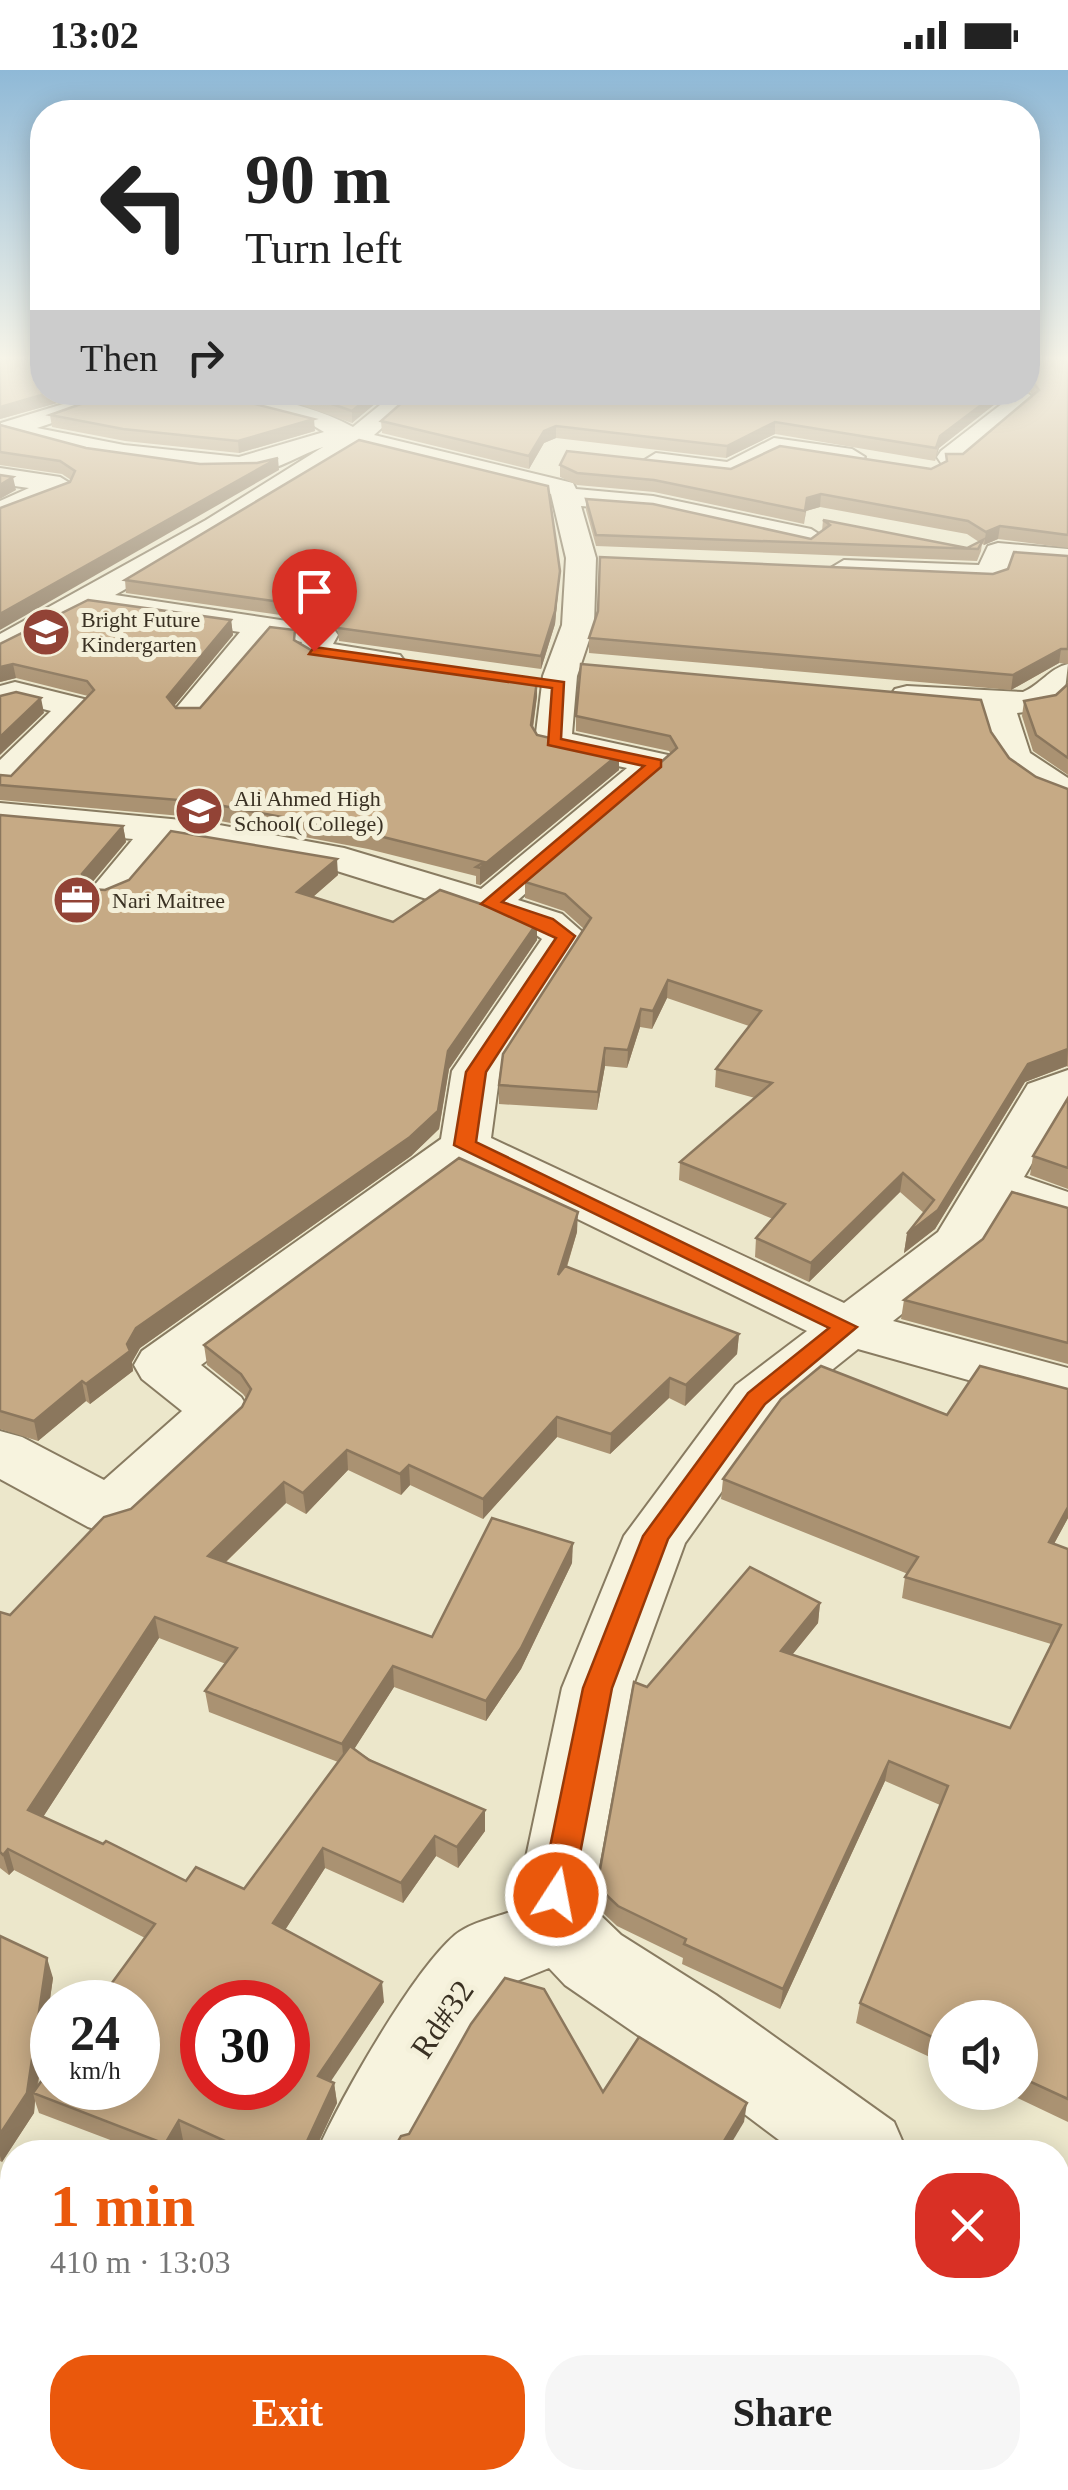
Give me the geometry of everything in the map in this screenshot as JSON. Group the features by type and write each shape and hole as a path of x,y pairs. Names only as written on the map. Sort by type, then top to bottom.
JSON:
{"street":[{"path":"0,647 300,471"},
{"path":"490,904 655,764 553,742 550,677 578,625 581,558 563,489 539,471"},
{"path":"0,476 60,485 0,511"},
{"path":"564,496 652,504 991,575 998,552"},
{"path":"960,546 1068,558"},
{"path":"581,558 619,560"},
{"path":"86,600 322,635 314,651 424,667"},
{"path":"190,712 263,624"},
{"path":"550,677 604,668"},
{"path":"867,693 998,703 1040,700 1068,674"},
{"path":"0,698 15,692 76,708 0,780"},
{"path":"998,703 1003,739 1012,760 1068,791"},
{"path":"0,815 162,829 344,860 547,923 566,936 476,1072 465,1145 162,1365 220,1411 110,1510 11,1458"},
{"path":"108,894 162,829"},
{"path":"848,2140 687,2022 593,1960 560,1928 556,1895 597,1688 656,1536 757,1398 958,1243 1045,1094 1068,1084"},
{"path":"465,1145 846,1327 1068,1388"},
{"path":"994,1184 1068,1210"},
{"name":"Rd#32","path":"367,2140 440,2016 484,1958 560,1928"}],"building":[{"path":"75,471 255,471 0,614 0,508 70,482"},
{"path":"307,471 486,471 548,486 560,571 555,611 541,656 338,628 339,619 322,608 125,580"},
{"path":"573,471 1068,471 1068,535 1000,526 986,532 968,521 821,494 807,498 805,511 654,480"},
{"path":"0,475 13,477 0,485"},
{"path":"586,499 653,504 811,539 830,525 823,520 967,548 983,540 978,549 596,535"},
{"path":"1014,552 1068,556 1068,649 1013,675 589,638 598,611 600,557 993,574 1008,569"},
{"path":"88,600 231,620 167,697 176,708 200,708 270,627 295,630 294,640 311,650 537,681 531,725 537,735 619,754 480,868 476,867 484,862 367,833 202,802 0,785 0,775 11,776 94,690 87,681 13,664 0,667 0,644"},
{"path":"581,664 981,700 991,732 1009,758 1036,777 1068,789 1068,1049 1028,1064 938,1210 907,1234 934,1200 903,1173 811,1263 756,1238 785,1204 680,1162 772,1083 716,1069 761,1011 668,980 653,1011 641,1009 628,1050 605,1048 598,1092 499,1085 503,1054 591,918 565,894 525,882 677,748 670,736 576,716"},
{"path":"1068,684 1068,758 1036,735 1024,701 1056,695"},
{"path":"16,692 41,698 0,737 0,696"},
{"path":"0,815 123,826 82,874 91,889 105,890 129,880 171,831 337,859 297,892 393,922 440,890 537,923 448,1051 438,1111 410,1137 136,1328 127,1344 130,1351 86,1384 82,1381 34,1421 0,1411"},
{"path":"1068,1098 1068,1168 1033,1156"},
{"path":"459,1158 578,1212 558,1275 565,1266 739,1334 686,1385 670,1378 611,1434 557,1417 483,1499 409,1465 400,1474 347,1450 303,1493 284,1482 208,1556 432,1637 492,1518 573,1543 521,1648 486,1701 393,1666 342,1744 205,1691 237,1648 155,1617 28,1810 103,1844 106,1841 186,1881 196,1867 244,1889 350,1746 369,1760 485,1810 457,1847 435,1836 401,1883 323,1848 273,1923 382,1982 318,2076 334,2083 308,2140 223,2140 179,2120 167,2140 155,2140 77,2110 160,2110 160,1980 114,1980 155,1924 8,1849 3,1855 0,1852 0,1612 10,1615 104,1517 131,1509 242,1407 251,1389 241,1374 204,1345"},
{"path":"1012,1192 1068,1208 1068,1343 904,1300 983,1239"},
{"path":"821,1366 947,1415 980,1366 1068,1389 1068,1507 1049,1542 1068,1549 1068,2099 1038,2085 1038,2000 928,2000 928,2035 860,2003 948,1786 889,1761 783,1989 684,1944 686,1939 618,1906 601,1890 599,1875 634,1682 647,1687 750,1567 820,1603 781,1651 1010,1728 1061,1625 905,1577 918,1557 723,1479 781,1399"},
{"path":"0,1936 47,1958 44,1980 30,1980 27,2093 0,2134"},
{"path":"505,1978 544,1989 603,2092 639,2037 747,2103 725,2140 399,2140 409,2134 471,2024"}],"place":[{"name":"Bright Future Kindergarten","path":"46,632"},
{"name":"Ali Ahmed High School( College)","path":"199,811"},
{"name":"Nari Maitree","path":"77,900"}],"route":[{"path":"314,651 560,685 553,742 655,764 490,904 547,923 566,936 476,1072 465,1145 846,1327 757,1398 656,1536 597,1688 556,1895"}]}
